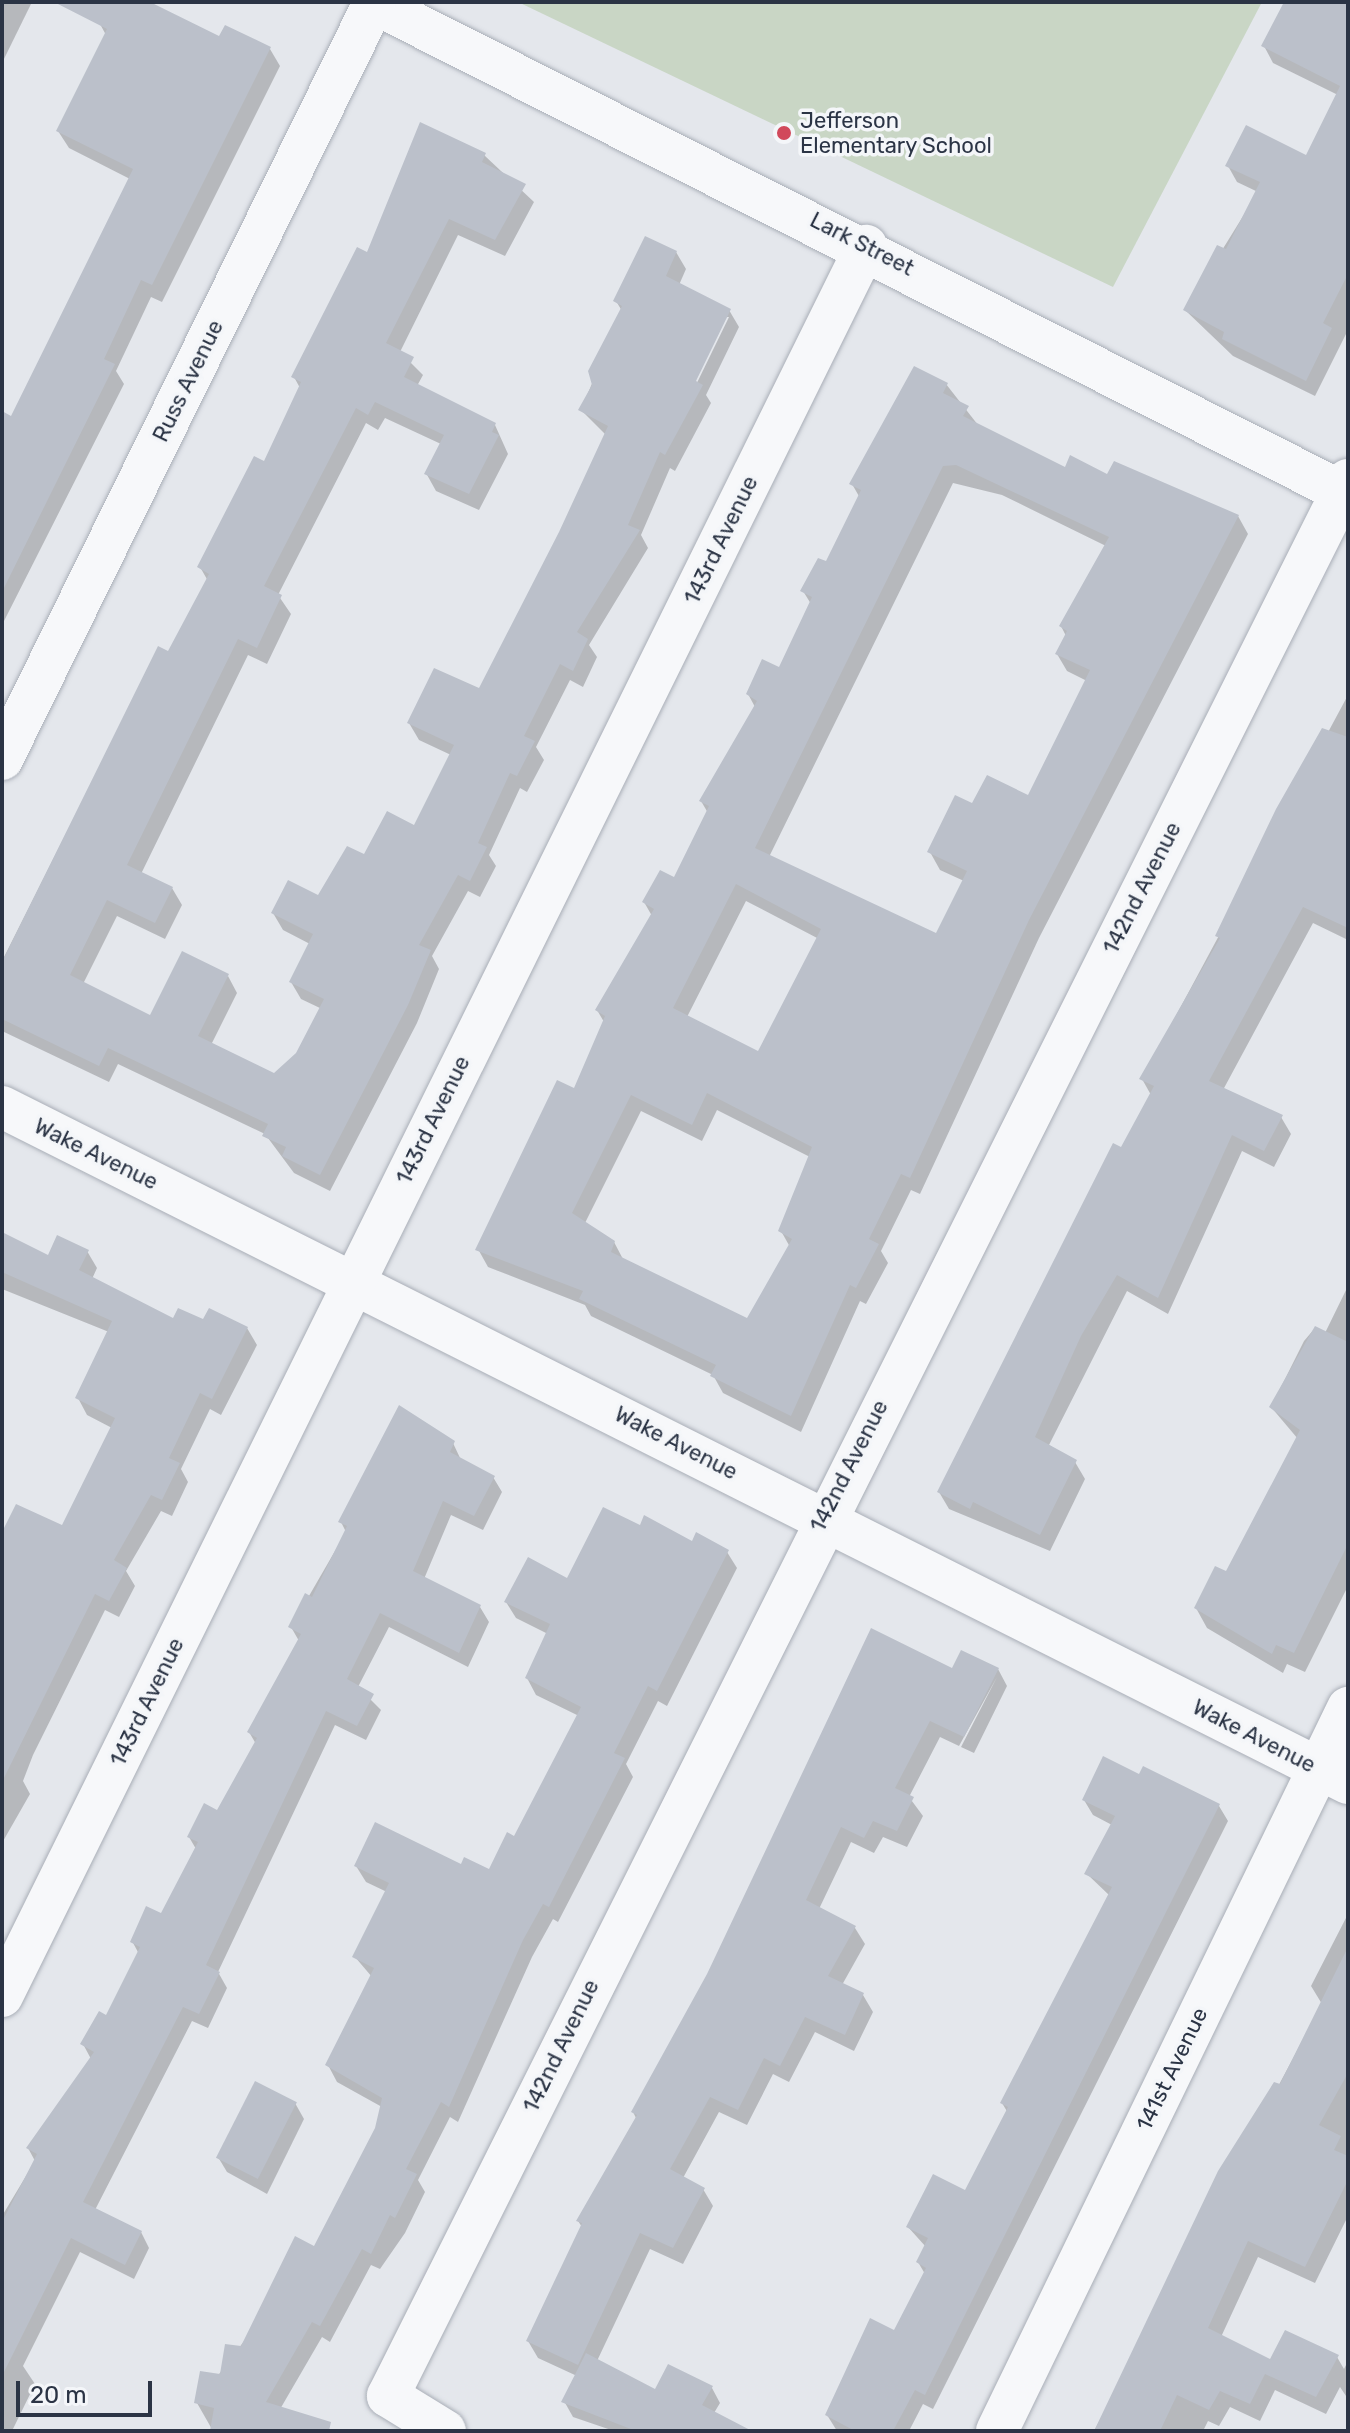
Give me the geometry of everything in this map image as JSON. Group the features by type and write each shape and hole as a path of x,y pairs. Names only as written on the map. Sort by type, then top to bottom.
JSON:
{"street":[{"name":"Lark Street","path":"373,2 866,246 1346,489"},
{"name":"Russ Avenue","path":"2,759 373,2"},
{"name":"143rd Avenue","path":"2,1996 866,246"},
{"name":"142nd Avenue","path":"445,2431 388,2396 823,1517 1346,489"},
{"name":"Wake Avenue","path":"2,1107 354,1281 1333,1776"},
{"name":"141st Avenue","path":"997,2431 1333,1776 1348,1708"}],"green space":[{"path":"518,2 1262,2 1113,287"}],"building":[{"path":"54,2 150,2 219,36 225,25 271,47 152,285 141,280 104,359 115,364 2,592 2,411 11,416 133,169 56,131 107,29"},
{"path":"1284,2 1348,2 1348,274 1323,323 1332,328 1306,381 1222,339 1224,332 1183,310 1217,245 1226,249 1260,182 1225,166 1246,125 1306,155 1340,86 1261,46"},
{"path":"420,122 486,153 482,162 526,184 495,240 449,219 386,343 414,357 404,377 496,423 492,432 499,435 469,494 424,474 444,435 375,402 368,415 356,408 264,586 282,595 257,648 238,639 127,865 173,887 155,923 107,900 70,975 150,1015 182,951 229,974 198,1036 274,1073 296,1053 324,999 289,982 313,934 271,913 288,880 318,895 347,846 364,854 387,811 414,825 454,745 407,723 434,668 479,688 559,532 608,426 578,410 592,385 588,371 622,306 613,301 645,236 677,251 666,276 731,309 696,381 703,385 665,455 660,452 628,525 640,530 577,632 588,639 573,671 560,664 524,736 535,741 517,776 510,773 478,843 487,847 470,881 458,875 419,945 431,950 408,1005 320,1175 282,1156 286,1147 262,1136 268,1124 108,1048 99,1066 2,1019 2,962 158,646 168,651 209,574 197,567 254,456 264,461 301,382 291,377 357,247 367,252"},
{"path":"914,366 948,383 943,393 969,406 963,416 1065,467 1070,455 1107,474 1114,461 1239,515 1029,920 910,1178 901,1174 869,1239 879,1244 856,1288 850,1285 791,1416 710,1376 716,1365 579,1299 583,1291 475,1250 557,1080 574,1088 605,1016 595,1010 654,909 642,902 660,870 674,877 709,806 699,801 757,701 746,694 762,659 779,667 812,597 800,591 818,558 826,561 861,490 849,484","holes":["956,465 1109,537 1059,626 1067,631 1055,654 1090,670 1028,795 987,775 972,803 955,795 927,852 967,871 936,933 755,848 943,466","736,884 821,929 758,1051 673,1008","707,1093 812,1147 778,1231 792,1239 747,1318 611,1252 615,1241 572,1213 631,1095 692,1125"]},
{"path":"1322,728 1348,737 1348,928 1303,907 1209,1081 1283,1115 1264,1151 1232,1135 1158,1298 1117,1275 1081,1336 1035,1437 1077,1460 1040,1535 973,1502 970,1509 937,1492 1113,1143 1121,1147 1154,1086 1139,1079 1220,938 1215,936 1276,809"},
{"path":"2,1232 48,1255 57,1235 89,1250 79,1270 173,1318 178,1308 203,1319 209,1308 248,1327 212,1399 200,1393 169,1458 180,1463 162,1500 151,1495 114,1560 127,1568 109,1601 95,1594 2,1782 2,1532 16,1504 62,1525 115,1418 75,1398 112,1321 2,1272"},
{"path":"1315,1326 1348,1342 1348,1544 1294,1653 1276,1645 1272,1654 1194,1608 1215,1566 1226,1571 1300,1430 1269,1407"},
{"path":"399,1405 455,1441 450,1452 495,1476 474,1516 443,1501 413,1571 481,1605 459,1653 380,1613 347,1679 374,1694 357,1726 326,1711 206,1965 220,1972 199,2014 183,2007 83,2202 142,2231 125,2265 71,2238 2,2376 2,2222 37,2154 26,2148 94,2052 80,2044 99,2011 106,2015 140,1947 130,1942 146,1906 161,1913 198,1842 187,1837 204,1803 217,1810 257,1738 247,1732 301,1634 288,1627 305,1593 312,1597 347,1526 338,1522"},
{"path":"603,1507 640,1525 644,1515 692,1541 696,1532 729,1550 657,1691 648,1686 614,1753 625,1758 549,1907 543,1904 523,1940 449,2107 441,2102 406,2169 417,2174 395,2218 390,2215 371,2254 362,2249 320,2326 312,2322 266,2402 331,2422 329,2431 210,2431 214,2408 194,2403 200,2371 220,2374 225,2344 241,2346 295,2236 314,2246 375,2128 382,2098 325,2065 374,1968 352,1957 389,1883 354,1866 375,1822 461,1864 464,1857 489,1869 507,1832 514,1836 581,1707 525,1678 550,1624 504,1602 528,1557 567,1578"},
{"path":"871,1628 952,1668 961,1650 999,1668 964,1737 930,1721 895,1788 914,1797 897,1831 873,1821 864,1838 841,1827 806,1900 856,1926 828,1976 864,1993 845,2035 805,2017 780,2066 764,2058 738,2110 710,2097 670,2169 705,2188 673,2248 640,2233 578,2365 526,2341 582,2223 576,2221 637,2115 631,2112 707,1974"},
{"path":"1103,1756 1139,1774 1143,1766 1220,1804 925,2395 915,2390 893,2431 855,2431 825,2415 870,2318 894,2330 926,2268 916,2262 928,2238 906,2227 933,2174 965,2190 1008,2107 1000,2103 1112,1887 1084,1874 1115,1816 1082,1800"},
{"path":"1348,1947 1348,2073 1319,2125 1341,2136 1334,2150 1348,2156 1348,2180 1305,2267 1248,2241 1208,2328 1270,2359 1285,2330 1339,2355 1316,2397 1265,2374 1250,2404 1220,2391 1209,2410 1177,2395 1160,2431 1094,2431 1218,2171 1274,2082 1280,2084"},
{"path":"255,2081 297,2102 258,2179 216,2158"},
{"path":"586,2353 655,2389 668,2364 713,2386 702,2405 752,2431 636,2431 561,2402"}],"place":[{"name":"Jefferson Elementary School","path":"784,133"}]}
